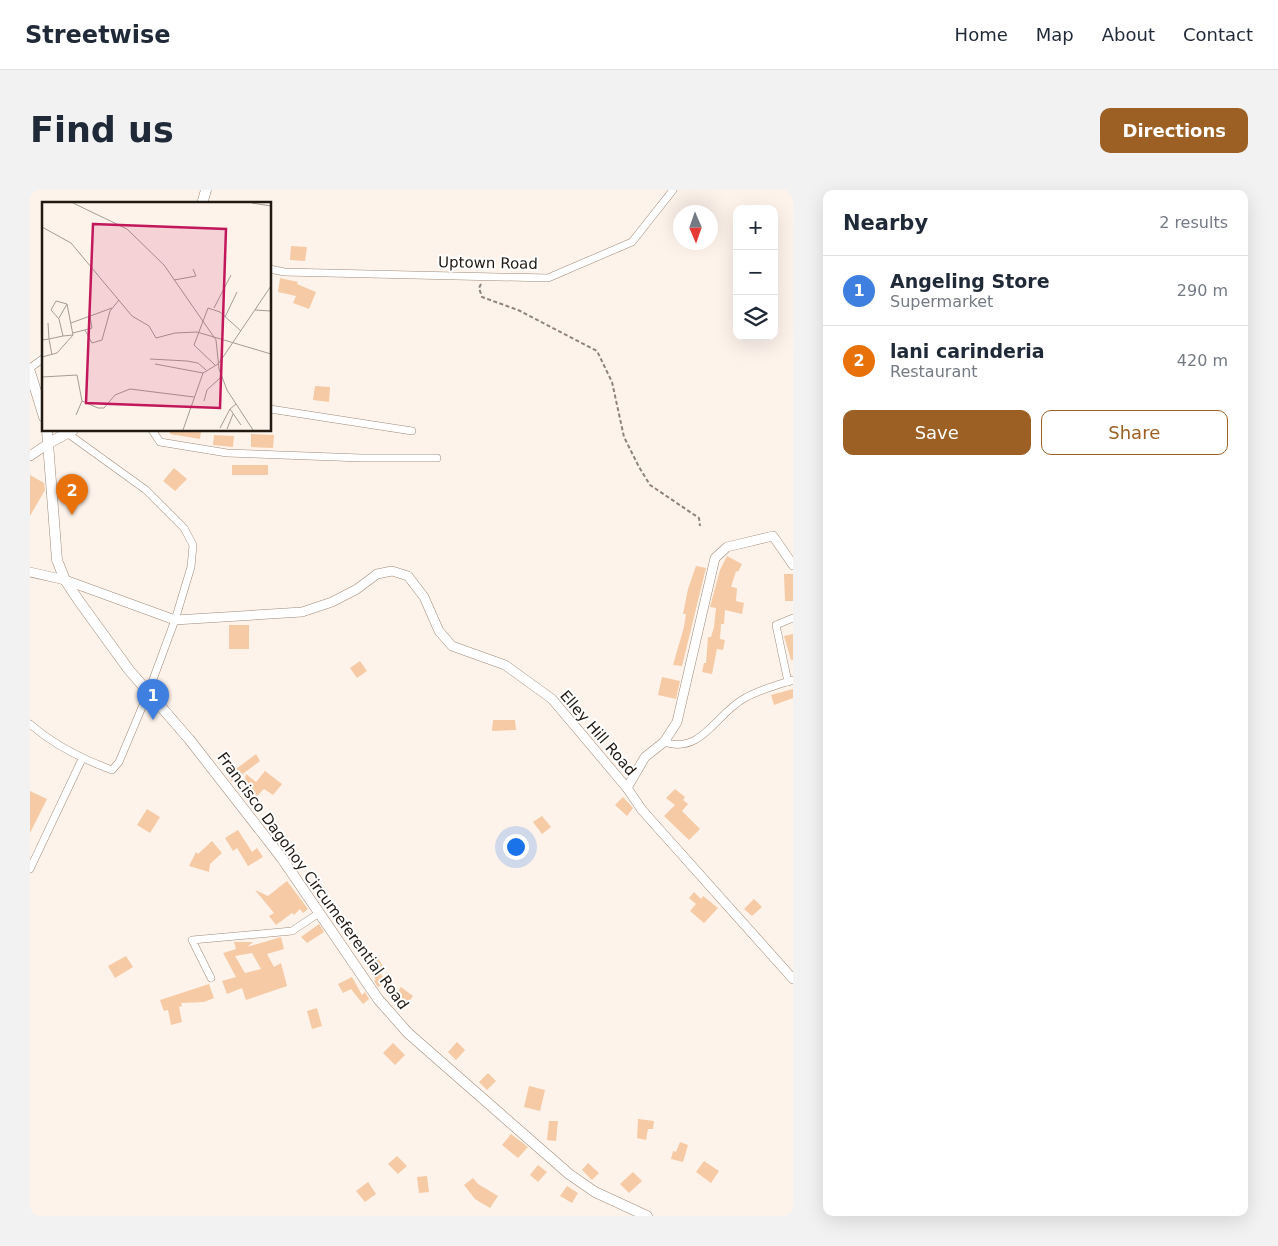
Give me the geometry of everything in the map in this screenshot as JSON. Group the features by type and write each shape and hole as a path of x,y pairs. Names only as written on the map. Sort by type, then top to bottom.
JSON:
{"main road":[{"path":"30,372 42,411"},
{"name":"Francisco Dagohoy Circumeferential Road","path":"47,431 57,560 65,580 148,693 189,739 281,857 378,999 408,1033 569,1174 595,1192 647,1216"},
{"path":"49,443 70,432"}],"street":[{"name":"Uptown Road","path":"271,269 284,272 548,278 632,242 673,190"},
{"path":"30,368 42,359"},
{"path":"271,409 412,431"},
{"path":"153,431 160,442 226,453 362,458 437,458"},
{"path":"30,724 48,740 82,759 112,770 120,762 175,620 191,560 192,545 184,528 146,490 70,432"},
{"path":"30,456 49,443"},
{"path":"627,788 645,757 664,742 677,722 715,558 727,547 773,536 793,565"},
{"name":"Elley Hill Road","path":"30,572 65,580 175,620 302,612 332,602 358,589 377,574 392,571 408,576 424,597 439,631 452,646 505,665 552,699 627,788 642,810 793,979"},
{"path":"664,742 676,746 695,741 744,698 790,681 776,625 793,618"},
{"path":"30,868 82,759"},
{"path":"211,978 192,940 292,931 319,913"}],"path":[{"path":"482,277 479,288 482,296 518,310 597,351 612,382 624,437 639,468 650,485 699,518 700,526"}],"building":[{"path":"291,246 307,247 305,261 290,260"},
{"path":"280,278 298,282 297,284 316,292 309,309 293,303 296,296 278,292"},
{"path":"315,386 330,387 329,402 313,400"},
{"path":"170,431 201,431 200,439 170,434"},
{"path":"251,434 274,435 273,448 251,447"},
{"path":"214,435 234,436 233,447 213,445"},
{"path":"232,465 268,465 268,475 232,475"},
{"path":"174,468 187,479 175,491 163,481"},
{"path":"30,475 44,483 45,490 30,516"},
{"path":"727,556 742,564 738,572 736,571 731,587 737,588 736,601 744,603 742,614 725,610 724,624 721,624 720,639 725,640 723,650 717,649 712,674 702,672 704,663 706,663 708,637 711,637 714,627 716,608 710,607 720,570"},
{"path":"696,566 706,568 682,666 673,665 684,627 686,614 683,614 688,589"},
{"path":"784,574 793,574 793,601 785,601"},
{"path":"229,625 249,625 249,649 229,649"},
{"path":"793,634 793,660 791,660 784,636"},
{"path":"360,661 367,671 357,678 350,668"},
{"path":"662,677 680,681 676,699 658,695"},
{"path":"793,689 793,698 774,705 771,695"},
{"path":"493,720 515,720 516,730 492,731"},
{"path":"256,754 260,761 232,782 228,775"},
{"path":"265,771 282,784 273,795 264,789 253,800 247,799 242,792 246,774 256,782"},
{"path":"675,789 685,797 683,800 688,804 682,811 700,829 689,840 664,816 675,805 666,798"},
{"path":"30,791 47,799 30,833"},
{"path":"623,797 633,808 627,816 615,805"},
{"path":"147,809 160,817 150,833 137,825"},
{"path":"542,816 551,827 542,834 533,822"},
{"path":"238,830 252,852 257,848 263,857 248,866 237,848 233,851 225,838"},
{"path":"212,841 222,853 210,864 209,872 189,866 196,852 198,854"},
{"path":"287,881 308,909 303,913 300,909 294,915 292,913 276,925 269,916 274,913 255,890 268,896"},
{"path":"694,892 701,899 703,896 718,908 704,923 690,911 696,904 689,898"},
{"path":"754,899 762,907 752,916 744,909"},
{"path":"319,924 324,932 307,943 301,937"},
{"path":"281,937 284,949 267,954 274,967 281,963 287,986 246,1000 242,988 227,994 222,981 236,977 223,953 236,949 234,942 253,942 247,947","holes":["252,953 261,969 245,973 235,956"]},
{"path":"126,956 133,967 115,978 108,966"},
{"path":"377,957 383,966 378,970 386,981 378,987 374,981 376,980 366,965"},
{"path":"352,977 362,995 365,992 369,999 363,1004 351,989 343,993 338,984"},
{"path":"209,984 214,998 204,1002 181,1003 182,1006 179,1007 182,1022 171,1025 168,1010 164,1011 160,1000"},
{"path":"401,987 413,996 405,1007 393,999"},
{"path":"317,1008 322,1026 312,1029 307,1011"},
{"path":"457,1042 465,1050 456,1060 448,1052"},
{"path":"393,1043 405,1055 395,1065 383,1053"},
{"path":"488,1073 496,1081 487,1090 479,1082"},
{"path":"529,1086 545,1090 540,1111 524,1107"},
{"path":"638,1119 654,1121 653,1129 648,1129 646,1140 637,1138"},
{"path":"549,1121 558,1121 556,1141 547,1140"},
{"path":"511,1134 528,1147 518,1158 502,1145"},
{"path":"680,1142 688,1145 683,1162 671,1159 673,1151 676,1152"},
{"path":"397,1156 407,1166 398,1174 388,1164"},
{"path":"704,1161 719,1171 711,1183 696,1172"},
{"path":"588,1163 599,1173 592,1180 582,1170"},
{"path":"538,1165 547,1172 538,1182 530,1175"},
{"path":"633,1172 642,1181 629,1193 620,1184"},
{"path":"427,1176 429,1192 419,1193 417,1177"},
{"path":"473,1178 478,1184 498,1196 490,1208 475,1199 464,1185"},
{"path":"368,1182 376,1194 365,1202 356,1191"},
{"path":"567,1186 578,1193 572,1203 560,1196"}],"place":[{"name":"lani carinderia","path":"72,515"},
{"name":"Angeling Store","path":"153,720"}]}
